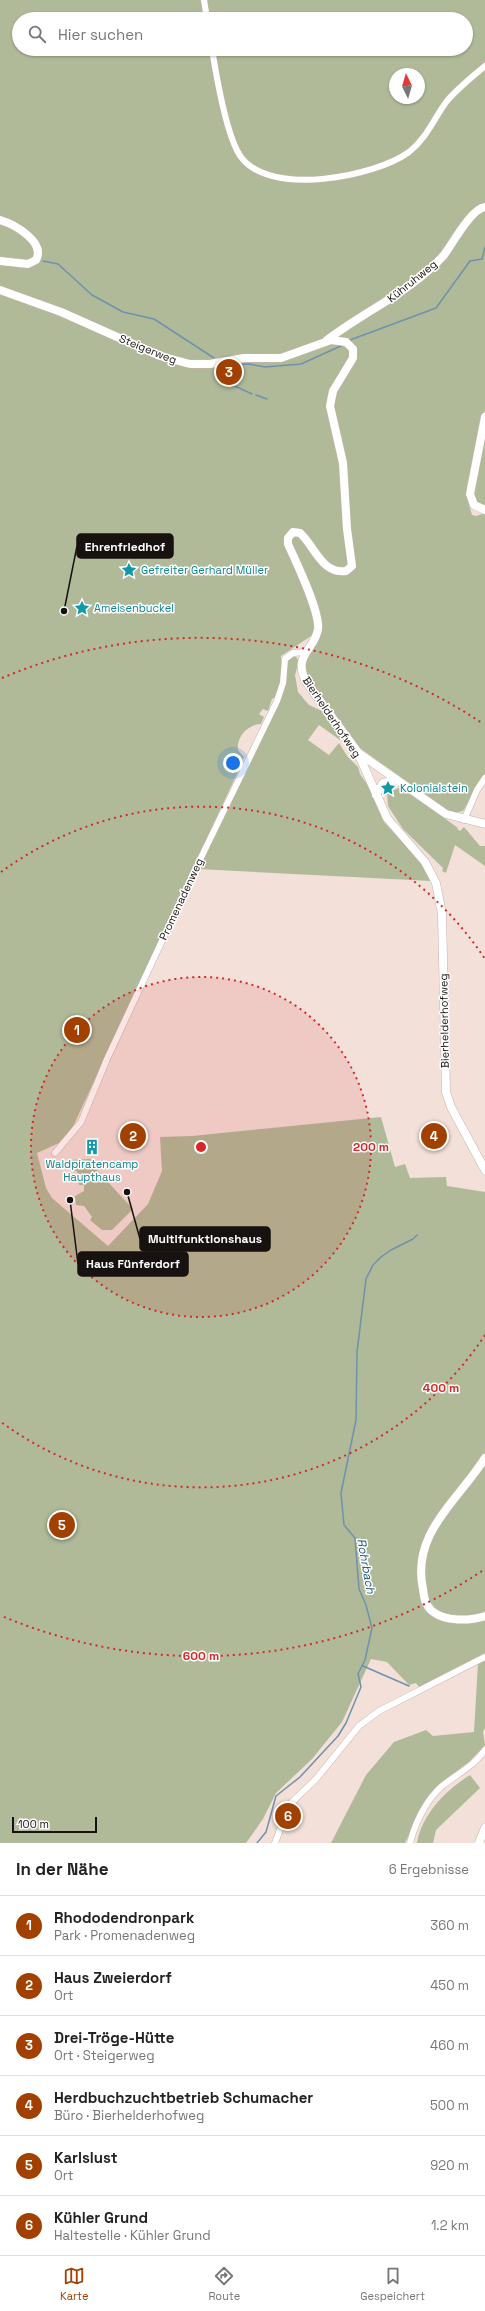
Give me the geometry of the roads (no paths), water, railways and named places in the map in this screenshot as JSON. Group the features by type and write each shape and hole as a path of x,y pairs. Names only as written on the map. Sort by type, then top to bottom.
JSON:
{"street":[{"path":"204,0 206,12"},
{"path":"213,56 228,124 241,158 252,167 264,173 299,179 358,174 396,160 419,142 447,102 485,66"},
{"name":"Kühruhweg","path":"325,341 415,282 445,253 474,213 485,207"},
{"path":"0,220 25,233 36,245 38,253 36,260 30,264 0,261"},
{"name":"Steigerweg","path":"0,290 68,315 160,356 190,364 210,364 244,358 283,358 325,341"},
{"name":"Bierhelderhofweg","path":"325,341 336,340 346,342 352,347 354,353 352,361 333,391 330,406 343,463 347,529 353,560 349,570 338,571 316,556 300,533 295,532 289,535 288,544 303,576 318,622 316,633 306,652 302,664 305,680 357,751 376,795 393,826 428,867 439,891 442,914 446,1092 456,1116 485,1170"},
{"path":"485,417 470,494 471,500 475,506 485,510"},
{"name":"Promenadenweg","path":"55,1153 81,1122 117,1038 189,882 277,701 284,683 285,659 295,652 306,652"},
{"path":"357,751 446,814 464,820 485,824"},
{"path":"464,820 477,790 485,778"},
{"path":"376,795 383,783 397,780"},
{"path":"485,1458 436,1525 423,1549 420,1567 425,1600 432,1612 453,1619 472,1619 485,1616"},
{"path":"275,1843 288,1805 312,1783 363,1722 379,1711 485,1656"},
{"path":"410,1843 416,1826 432,1797 441,1787 470,1766 485,1750"},
{"path":"479,1843 485,1828"}],"waterway":[{"path":"350,340 436,308 470,261 482,259 485,247"},
{"path":"43,261 58,264 92,295 123,312 154,319 214,358"},
{"path":"232,365 249,364 265,367 301,364 343,345"},
{"path":"215,377 252,394"},
{"path":"256,395 267,399"},
{"name":"Rohrbach","path":"257,1843 266,1832 276,1796 300,1777 338,1736 346,1723 361,1687 358,1674 365,1660 372,1628 366,1605 359,1589 355,1538 344,1525 341,1493 356,1420 357,1352 366,1279 373,1265 381,1257 413,1239 417,1235"},
{"path":"363,1666 409,1686"}],"place":[{"name":"Drei-Tröge-Hütte","path":"229,372"},
{"name":"Gefreiter Gerhard Müller","path":"129,570"},
{"name":"Ameisenbuckel","path":"82,608"},
{"name":"Ehrenfriedhof","path":"64,611"},
{"name":"Kolonialstein","path":"388,788"},
{"name":"Rhododendronpark","path":"77,1030"},
{"name":"Haus Zweierdorf","path":"133,1136"},
{"name":"Herdbuchzuchtbetrieb Schumacher","path":"434,1136"},
{"name":"Waldpiratencamp Haupthaus","path":"92,1147"},
{"name":"Multifunktionshaus","path":"127,1192"},
{"name":"Haus Fünferdorf","path":"70,1200"},
{"name":"Karlslust","path":"62,1525"},
{"name":"Kühler Grund","path":"288,1816"}]}
